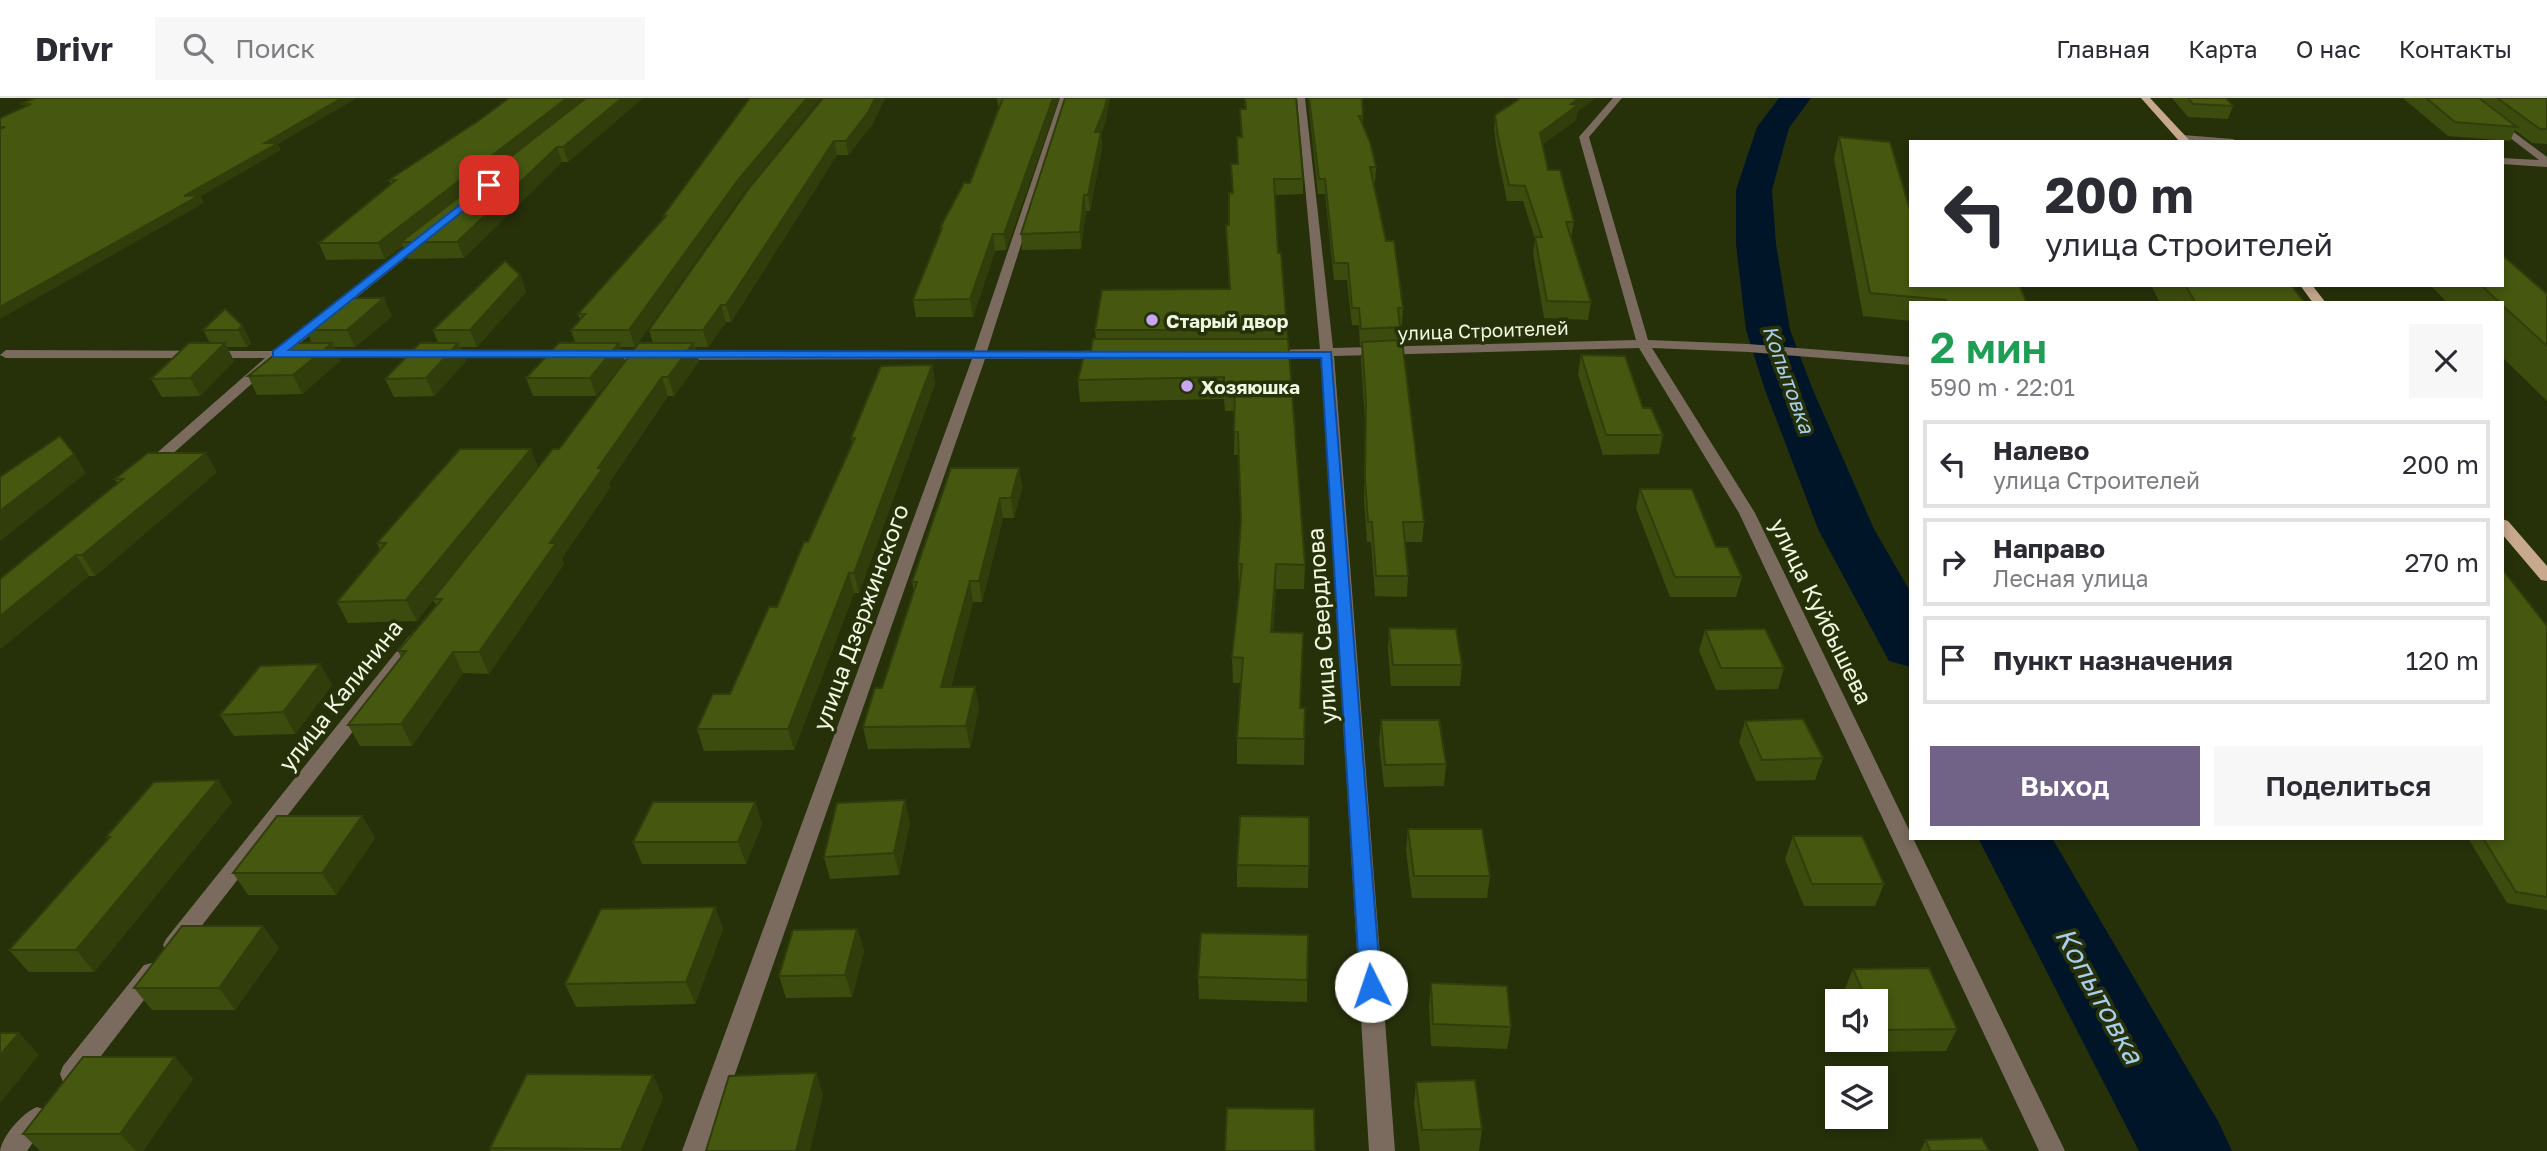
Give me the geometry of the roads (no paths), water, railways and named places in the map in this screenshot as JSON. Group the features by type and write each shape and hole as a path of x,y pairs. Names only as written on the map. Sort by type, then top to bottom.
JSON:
{"main road":[{"path":"2145,98 2185,140"},
{"path":"2308,287 2318,301"},
{"path":"2504,526 2547,576"}],"street":[{"name":"улица Дзержинского","path":"695,1151 980,354 1064,98"},
{"name":"улица Свердлова","path":"1301,98 1327,354 1382,1151"},
{"name":"улица Куйбышева","path":"1618,98 1584,137 1643,344 1747,513 2052,1151"},
{"path":"2462,98 2547,163"},
{"path":"2504,161 2547,163"},
{"path":"133,481 278,354 431,232"},
{"path":"622,377 654,333"},
{"name":"улица Строителей","path":"1247,354 1643,344 1748,348 1909,361"},
{"path":"6,354 1120,355"},
{"name":"улица Калинина","path":"62,1086 430,621"},
{"path":"11,1151 46,1108"}],"waterway":[{"name":"Копытовка","path":"1795,98 1773,127 1754,190 1756,244 1768,330 1789,390 1846,529 1909,643"},
{"name":"Копытовка","path":"2016,840 2186,1151"}],"place":[{"name":"Старый двор","path":"1152,320"},
{"name":"Хозяюшка","path":"1187,386"}]}
